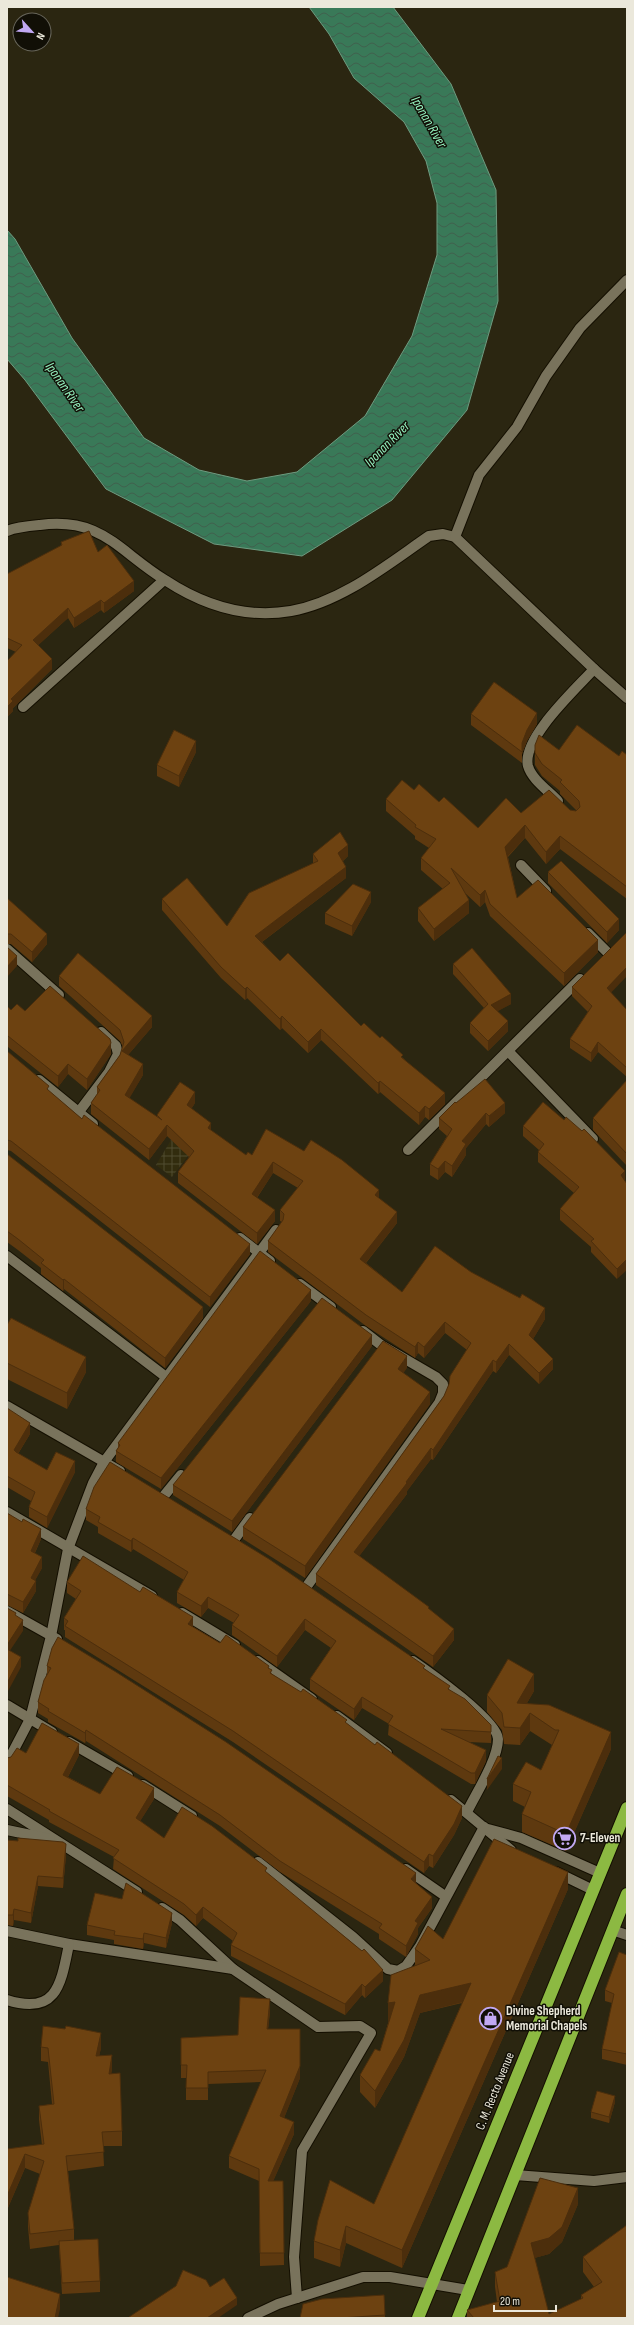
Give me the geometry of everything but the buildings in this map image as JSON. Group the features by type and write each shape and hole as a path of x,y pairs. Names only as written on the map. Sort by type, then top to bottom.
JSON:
{"highway":[{"name":"C. M. Recto Avenue","path":"418,2318 430,2283 627,1808"},
{"path":"458,2318 627,1894"}],"street":[{"path":"455,537 470,494 482,470 517,427 546,376 580,328 627,280"},
{"path":"7,531 14,528 57,523 81,525 97,531 114,541 164,580 211,605 237,611 265,613 292,610 321,602 348,588 429,536 443,534 455,537 594,669 627,698"},
{"path":"23,706 164,580"},
{"path":"564,806 532,775 528,765 529,753 535,740 560,705 594,669"},
{"path":"521,865 553,898"},
{"path":"580,925 604,955 617,942"},
{"path":"7,949 67,1001"},
{"path":"408,1150 585,974"},
{"path":"78,1113 109,1072 118,1054 116,1046 93,1024"},
{"path":"508,1051 600,1146"},
{"path":"31,1073 103,1132"},
{"path":"7,1763 30,1719 51,1636 68,1549 93,1483 104,1462 166,1377 207,1314 259,1253 278,1227"},
{"path":"234,1234 277,1267"},
{"path":"7,1256 166,1377"},
{"path":"290,1276 319,1302 339,1313"},
{"path":"307,1586 439,1403 443,1393 443,1384 436,1377 378,1348 357,1326"},
{"path":"7,1406 130,1478"},
{"path":"163,1497 188,1466"},
{"path":"234,1540 257,1509"},
{"path":"7,1512 68,1549 162,1602"},
{"path":"175,1609 249,1655 398,1761"},
{"path":"7,1611 65,1644"},
{"path":"407,1657 451,1688 490,1723 498,1736 498,1746 494,1757 467,1812"},
{"path":"7,1705 150,1789 203,1823"},
{"path":"442,1794 467,1812 520,1855"},
{"path":"7,1809 180,1920 233,1969 318,2026 360,2026 370,2033 302,2151 294,2256 297,2298"},
{"path":"484,1827 520,1838 600,1873"},
{"path":"247,1853 354,1937 388,1969 398,1971 406,1966 420,1946 445,1896 484,1827"},
{"path":"7,1830 57,1840"},
{"path":"399,1864 445,1896"},
{"path":"546,1867 593,1890"},
{"path":"7,1930 69,1944 233,1969"},
{"path":"612,1930 627,1935"},
{"path":"7,2000 30,2005 42,2004 49,1999 62,1976 69,1944"},
{"path":"515,2175 594,2181 627,2177"},
{"path":"248,2318 278,2304 371,2276 390,2276 468,2290"}],"shaded area":[{"path":"171,1140 190,1153 172,1177 156,1165"}],"water":[{"name":"Iponan River","path":"309,7 393,7 451,84 496,190 498,301 467,410 392,500 302,556 214,544 106,489 25,380 7,359 7,230 15,239 72,338 144,438 199,470 247,481 297,472 365,416 412,336 437,255 437,203 426,161 404,122 354,78 329,34"}],"place":[{"name":"7-Eleven","path":"564,1838"},
{"name":"Divine Shepherd Memorial Chapels","path":"490,2018"}]}
